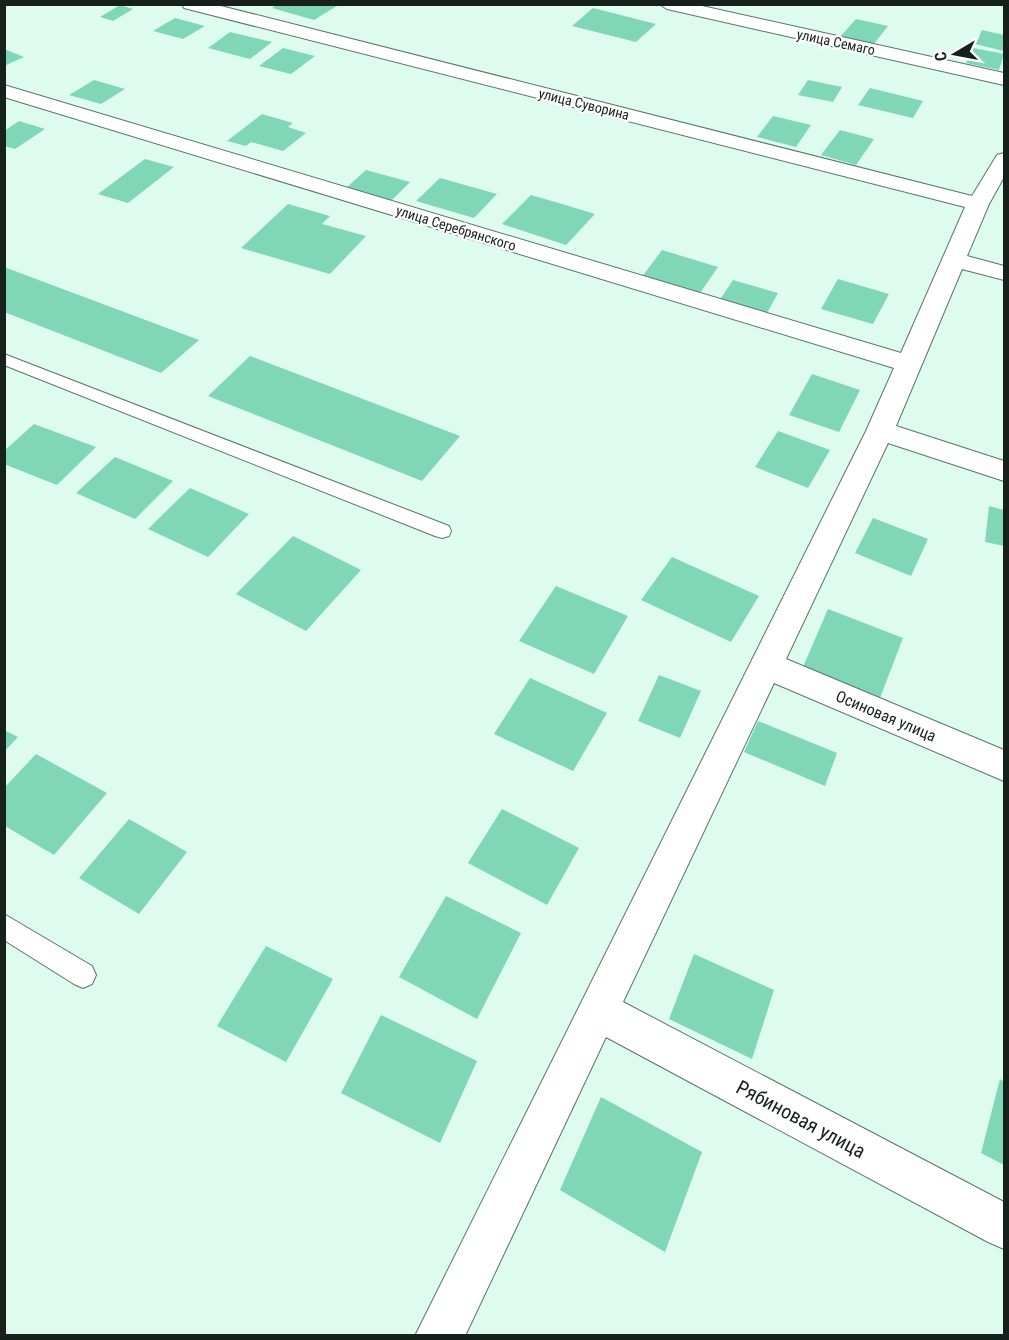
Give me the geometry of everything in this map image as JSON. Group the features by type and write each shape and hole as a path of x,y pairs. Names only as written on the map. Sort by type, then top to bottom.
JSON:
{"street":[{"name":"улица Суворина","path":"189,4 978,204"},
{"name":"улица Семаго","path":"668,4 1005,79"},
{"name":"улица Серебрянского","path":"4,91 908,364"},
{"path":"438,1335 880,431 978,204 1005,159"},
{"path":"954,260 1005,273"},
{"path":"880,431 1005,471"},
{"name":"Осиновая улица","path":"767,665 1005,766"},
{"name":"Рябиновая улица","path":"598,1011 1005,1226"}],"lane":[{"path":"4,358 441,531"},
{"path":"4,926 83,975"}],"building":[{"path":"278,4 340,4 314,20 272,8"},
{"path":"120,5 133,9 113,21 100,17"},
{"path":"593,8 656,24 636,42 572,26"},
{"path":"175,18 205,26 183,39 153,31"},
{"path":"856,19 888,26 873,45 840,37"},
{"path":"982,30 1004,35 1004,51 975,44"},
{"path":"230,32 272,42 250,59 208,48"},
{"path":"283,48 315,56 291,74 259,66"},
{"path":"974,48 1004,54 999,70 966,63"},
{"path":"4,49 24,57 4,66"},
{"path":"94,80 125,89 101,104 69,95"},
{"path":"808,80 842,87 833,102 798,95"},
{"path":"870,88 923,101 913,118 858,105"},
{"path":"262,114 293,123 288,127 306,133 283,151 251,142 246,146 227,141"},
{"path":"773,116 811,125 796,147 757,137"},
{"path":"19,121 45,129 15,149 4,146 4,131"},
{"path":"840,130 874,139 856,165 821,155"},
{"path":"145,159 174,167 128,203 98,194"},
{"path":"366,170 410,182 391,201 346,188"},
{"path":"440,178 497,194 474,218 416,201"},
{"path":"531,195 595,214 566,245 502,224"},
{"path":"288,204 330,216 322,224 366,236 330,274 241,248"},
{"path":"662,250 718,267 698,296 641,278"},
{"path":"4,267 199,340 161,373 4,312"},
{"path":"838,279 889,294 873,324 821,309"},
{"path":"733,280 778,293 766,315 719,301"},
{"path":"250,356 460,436 422,481 208,396"},
{"path":"812,374 860,390 839,432 789,415"},
{"path":"34,424 96,447 57,485 4,464 4,451"},
{"path":"778,431 830,450 808,488 755,467"},
{"path":"115,457 173,481 135,519 76,493"},
{"path":"190,488 249,514 208,557 148,529"},
{"path":"989,506 1004,510 1004,546 985,542"},
{"path":"873,518 928,539 911,576 855,553"},
{"path":"293,536 361,570 306,631 236,594"},
{"path":"672,557 759,596 731,642 641,600"},
{"path":"556,586 628,616 594,674 519,641"},
{"path":"828,609 903,638 880,698 803,667"},
{"path":"659,675 701,691 680,738 638,721"},
{"path":"530,678 607,713 573,771 494,734"},
{"path":"758,721 837,753 825,786 744,752"},
{"path":"4,730 18,737 4,752"},
{"path":"36,754 107,793 54,855 5,826 5,787"},
{"path":"502,809 579,848 547,905 468,863"},
{"path":"129,819 187,852 139,914 79,878"},
{"path":"446,896 521,933 477,1019 399,977"},
{"path":"266,946 333,979 286,1062 217,1026"},
{"path":"694,954 774,990 752,1059 669,1019"},
{"path":"381,1015 477,1061 440,1143 341,1093"},
{"path":"1000,1079 1004,1082 1004,1165 981,1153"},
{"path":"601,1097 702,1152 665,1252 560,1190"}]}
